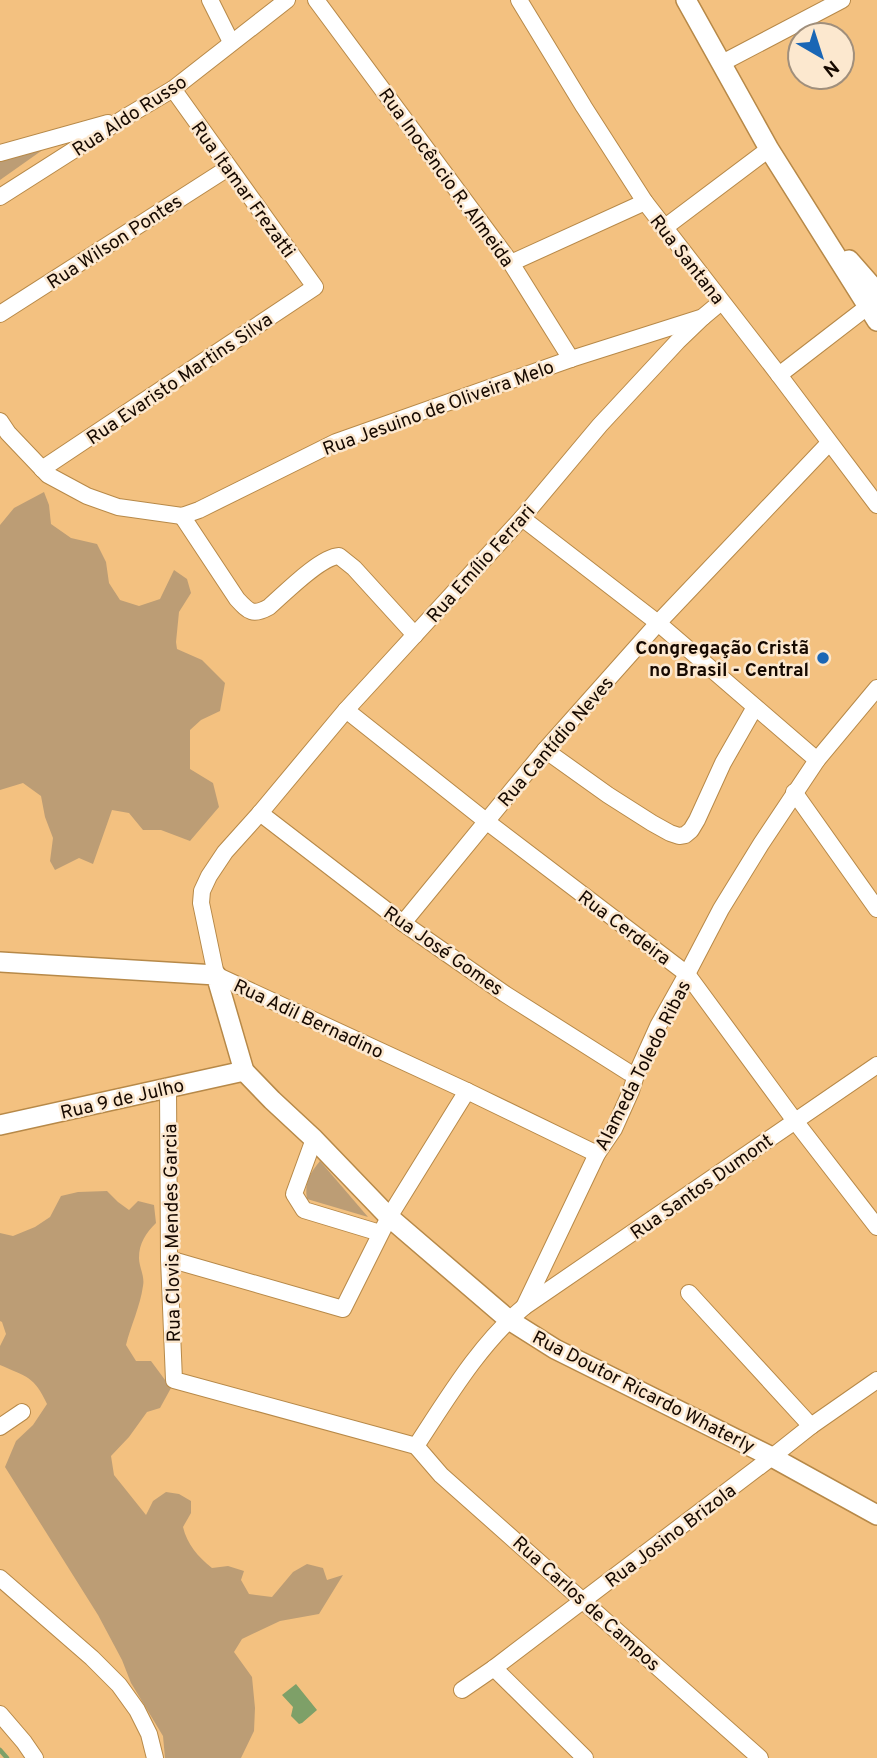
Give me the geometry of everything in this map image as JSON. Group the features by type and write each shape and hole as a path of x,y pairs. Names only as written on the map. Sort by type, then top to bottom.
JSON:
{"main road":[{"path":"686,0 805,209 874,305"},
{"name":"Rua Adil Bernadino","path":"0,962 216,975"},
{"path":"216,975 244,1071"},
{"name":"Rua 9 de Julho","path":"0,1125 244,1071"},
{"name":"Rua Doutor Ricardo Whaterly","path":"244,1071 314,1139 384,1225 517,1313 555,1349 772,1457 877,1515"}],"street":[{"path":"210,0 231,42"},
{"name":"Rua Aldo Russo","path":"0,197 173,89 287,0"},
{"name":"Rua Inocêncio R. Almeida","path":"316,0 511,262 571,359"},
{"name":"Rua Santana","path":"519,0 645,202 877,505"},
{"path":"722,63 842,0"},
{"name":"Rua Itamar Frezatti","path":"173,89 315,288"},
{"path":"0,153 124,118"},
{"path":"664,228 769,149"},
{"name":"Rua Wilson Pontes","path":"0,314 228,168"},
{"path":"511,262 645,202"},
{"name":"Rua Evaristo Martins Silva","path":"42,469 315,288"},
{"name":"Rua Jesuino de Oliveira Melo","path":"182,516 336,442 571,359 703,317 721,302"},
{"path":"779,375 874,305"},
{"name":"Rua Emílio Ferrari","path":"216,975 201,903 202,891 209,876 225,852 346,710 522,518 600,425 703,317"},
{"path":"0,421 48,475 87,496 118,507 182,516 246,609 261,612 320,563 331,556 339,556 354,568 415,635"},
{"name":"Rua Cantídio Neves","path":"403,923 545,750 658,623 829,443"},
{"path":"522,518 658,623 817,760"},
{"name":"Alameda Toledo Ribas","path":"416,1446 473,1363 517,1313 597,1154 614,1129 658,1026 721,909 794,792 877,688"},
{"path":"545,750 652,823 670,833 685,835 691,831 723,763 755,707"},
{"name":"Rua Cerdeira","path":"346,710 687,975 877,1227"},
{"path":"794,792 877,909"},
{"name":"Rua José Gomes","path":"260,813 403,923 505,994 636,1075"},
{"name":"Rua Adil Bernadino","path":"216,975 597,1154"},
{"name":"Rua Santos Dumont","path":"517,1313 877,1065"},
{"name":"Rua Clovis Mendes Garcia","path":"168,1087 169,1259 174,1380 416,1446"},
{"path":"169,1259 343,1308 384,1225 467,1091"},
{"path":"314,1139 294,1194 304,1210 384,1225"},
{"path":"690,1293 811,1426"},
{"name":"Rua Josino Brizola","path":"462,1690 811,1426 877,1380"},
{"path":"0,1427 22,1412"},
{"name":"Rua Carlos de Campos","path":"416,1446 441,1475 760,1758"},
{"path":"0,1578 119,1685 137,1710 149,1734 155,1758"},
{"path":"494,1668 585,1758"},
{"path":"0,1714 34,1758"}],"shaded area":[{"path":"51,144 0,180 0,159"},
{"path":"44,492 49,505 51,524 71,538 97,544 106,562 109,583 120,600 139,606 160,599 174,570 187,579 191,593 179,612 177,649 202,660 225,683 220,711 201,720 190,730 190,769 213,783 219,807 190,841 161,830 143,830 129,813 112,810 93,864 79,858 55,870 50,861 53,838 41,796 23,783 0,790 0,525 14,508"},
{"path":"320,1161 368,1217 307,1199 309,1178"},
{"path":"107,1191 129,1210 138,1201 154,1205 156,1223 140,1248 143,1286 126,1345 136,1361 151,1361 171,1388 160,1408 147,1412 111,1456 114,1475 146,1515 153,1501 166,1492 179,1494 191,1501 191,1513 183,1527 190,1545 212,1568 228,1566 244,1571 241,1580 249,1594 272,1597 293,1572 307,1564 323,1568 327,1580 343,1575 319,1614 280,1621 242,1639 234,1652 252,1677 255,1708 254,1731 241,1758 165,1758 163,1736 131,1683 98,1615 5,1467 16,1441 33,1425 47,1404 29,1378 0,1365 0,1346 6,1334 0,1321 0,1233 13,1236 35,1227 50,1217 61,1196 78,1192"},
{"path":"296,1684 317,1710 299,1724 291,1716 293,1707 282,1695"}],"waterway":[{"path":"0,1750 7,1758"}],"place":[{"name":"Congregação Cristã no Brasil - Central","path":"823,658"}]}
